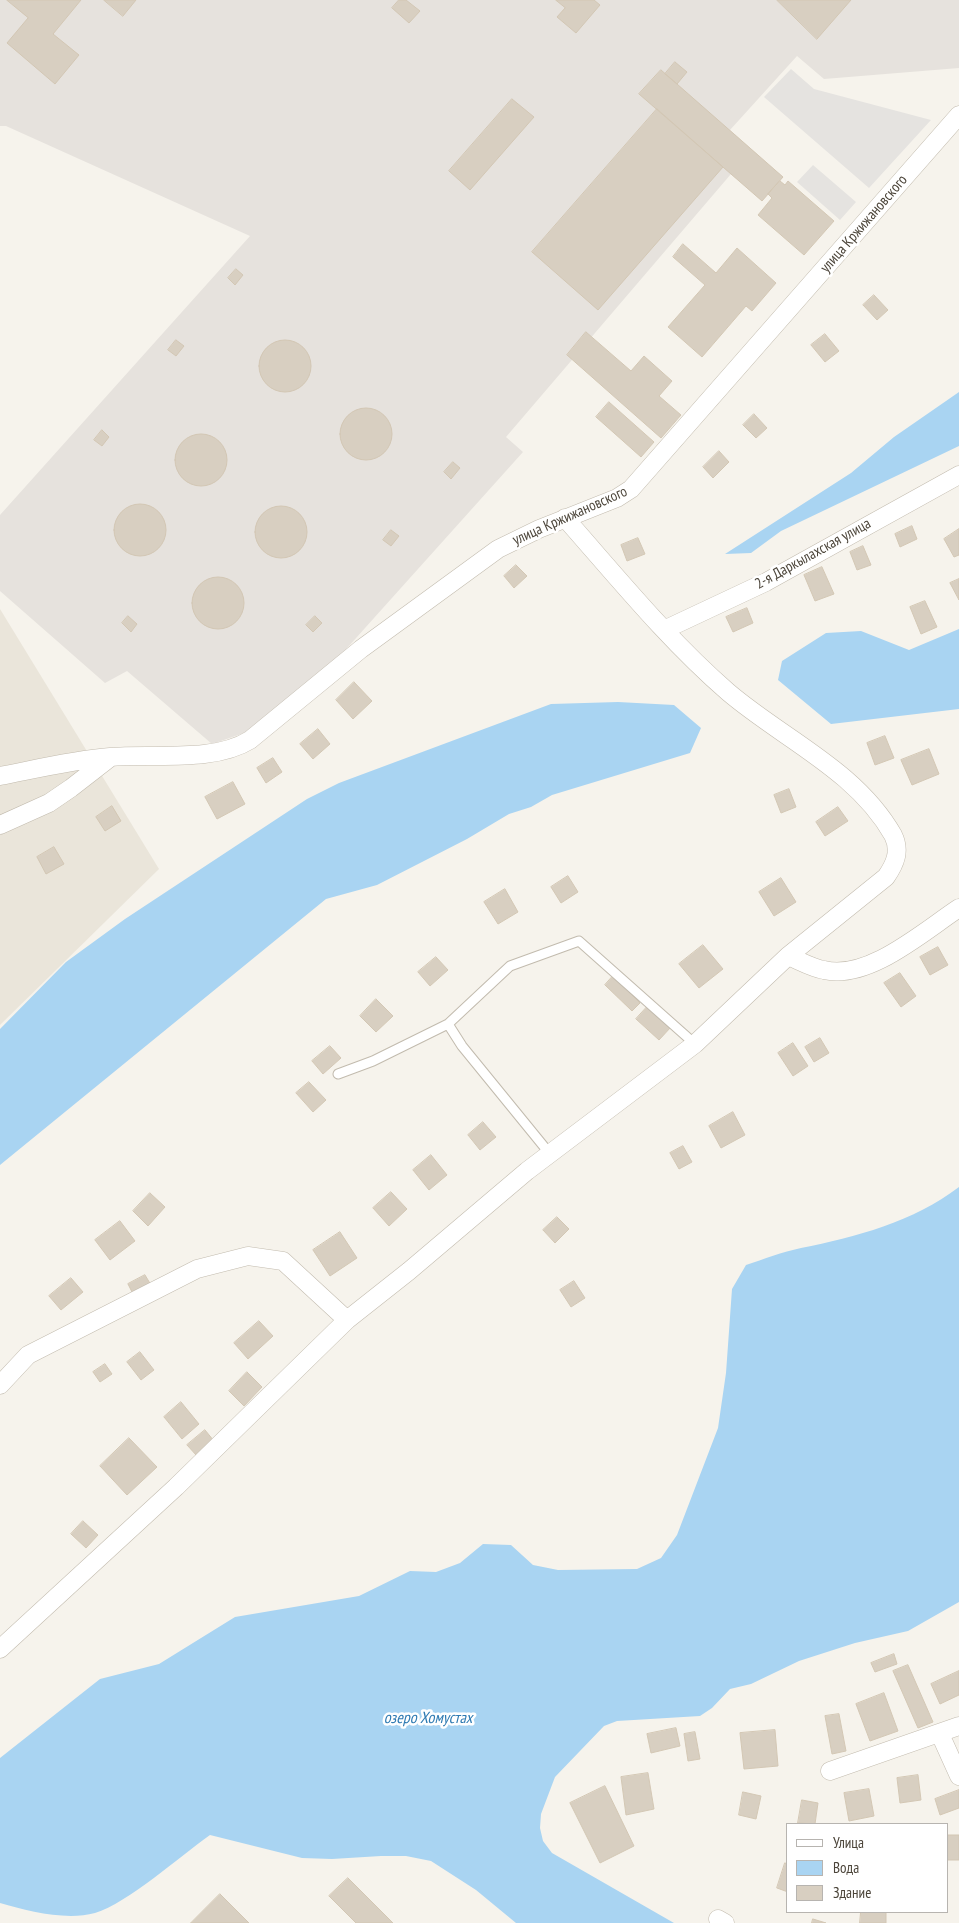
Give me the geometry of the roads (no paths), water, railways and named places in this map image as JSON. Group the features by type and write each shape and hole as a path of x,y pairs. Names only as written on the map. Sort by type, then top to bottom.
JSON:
{"street":[{"name":"улица Кржижановского","path":"0,776 111,757 203,754 237,748 250,740 361,649 498,549 565,518 617,498 642,479 959,116"},
{"name":"2-я Даркылахская улица","path":"666,630 766,582 959,475"},
{"path":"0,1649 176,1487 347,1320 550,1154 695,1044 788,956 886,877 897,859 894,837 872,805 855,788 729,693 666,630 565,518"},
{"path":"0,825 48,803 111,757"},
{"path":"788,956 825,970 841,972 857,969 879,961 959,908"},
{"path":"0,1385 28,1355 197,1269 248,1256 283,1261 347,1320"},
{"path":"830,1771 959,1726"},
{"path":"940,1734 959,1776"}],"lane":[{"path":"338,1074 373,1061 448,1024 510,966 579,941 695,1044"},
{"path":"448,1024 462,1046 550,1154"}],"water":[{"path":"959,392 959,446 781,531 751,553 725,554 851,473 894,437"},
{"path":"959,629 959,709 831,724 778,680 782,661 826,633 861,631 909,650"},
{"path":"618,702 674,705 701,728 690,753 552,795 531,807 509,814 467,839 377,885 326,899 0,1165 0,1029 66,962 125,919 307,799 339,783 551,704"},
{"name":"озеро Хомустах","path":"959,1187 959,1602 908,1631 855,1643 799,1661 751,1684 730,1689 712,1708 700,1716 617,1721 604,1726 555,1777 541,1814 540,1828 543,1841 552,1853 674,1923 516,1923 476,1890 431,1861 406,1856 332,1859 302,1858 210,1835 123,1900 95,1913 72,1916 60,1915 35,1912 0,1903 0,1758 100,1679 159,1664 235,1617 359,1596 410,1571 436,1572 460,1563 483,1544 511,1545 533,1565 558,1570 637,1569 661,1558 677,1535 718,1428 726,1373 732,1289 746,1265 787,1252 863,1233 903,1219 923,1210"}]}
